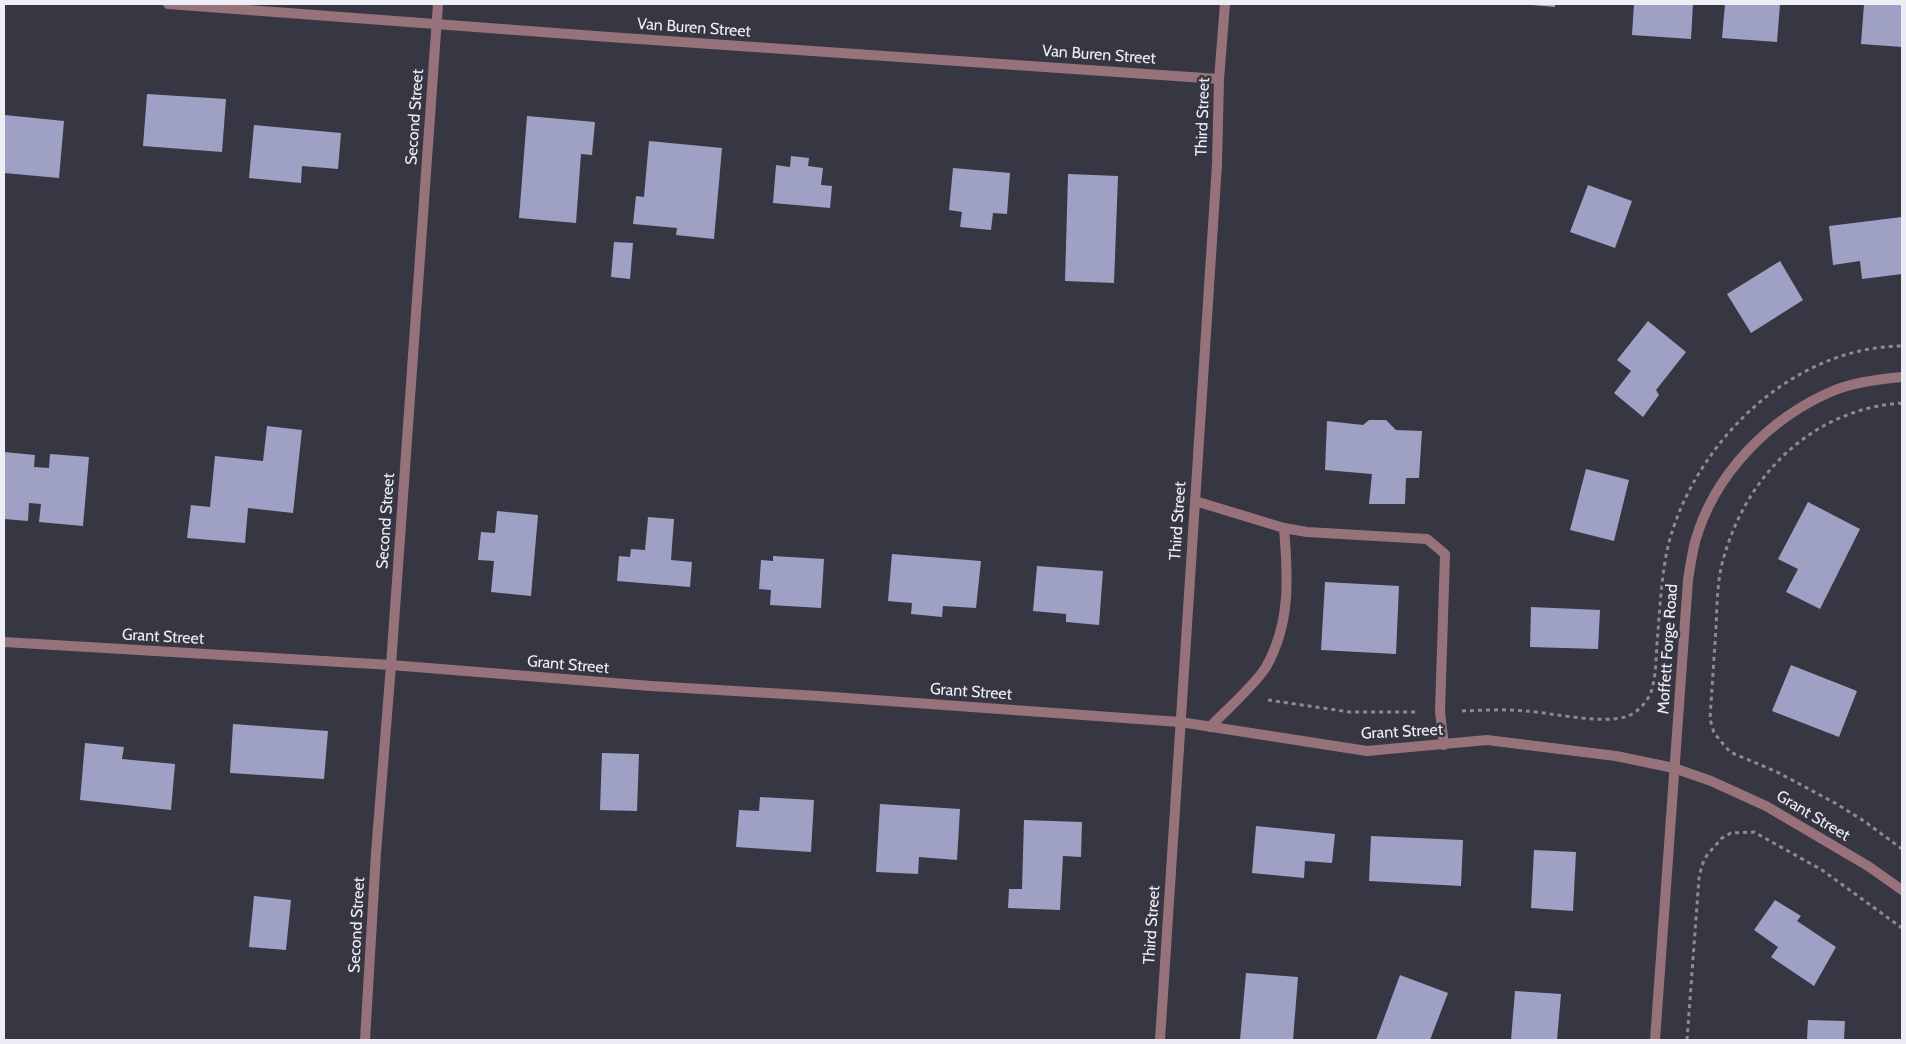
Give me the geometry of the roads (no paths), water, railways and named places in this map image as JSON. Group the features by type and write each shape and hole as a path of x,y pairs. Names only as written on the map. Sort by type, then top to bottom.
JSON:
{"street":[{"name":"Van Buren Street","path":"168,4 619,38 1219,79"},
{"name":"Second Street","path":"365,1040 376,852 438,4"},
{"name":"Third Street","path":"1160,1040 1217,164 1219,79 1225,4"},
{"name":"Moffett Forge Road","path":"1655,1040 1688,580 1695,542 1711,502 1735,465 1765,432 1799,408 1836,390 1874,379 1902,377"},
{"path":"1195,501 1284,528 1307,532 1427,538 1445,554 1440,712 1444,745"},
{"path":"1210,726 1265,669 1280,636 1286,603 1288,576 1284,528"},
{"name":"Grant Street","path":"4,642 391,666 651,686 1180,722 1368,751 1487,740 1616,756 1674,768 1711,781 1766,806 1868,866 1902,890"}]}
